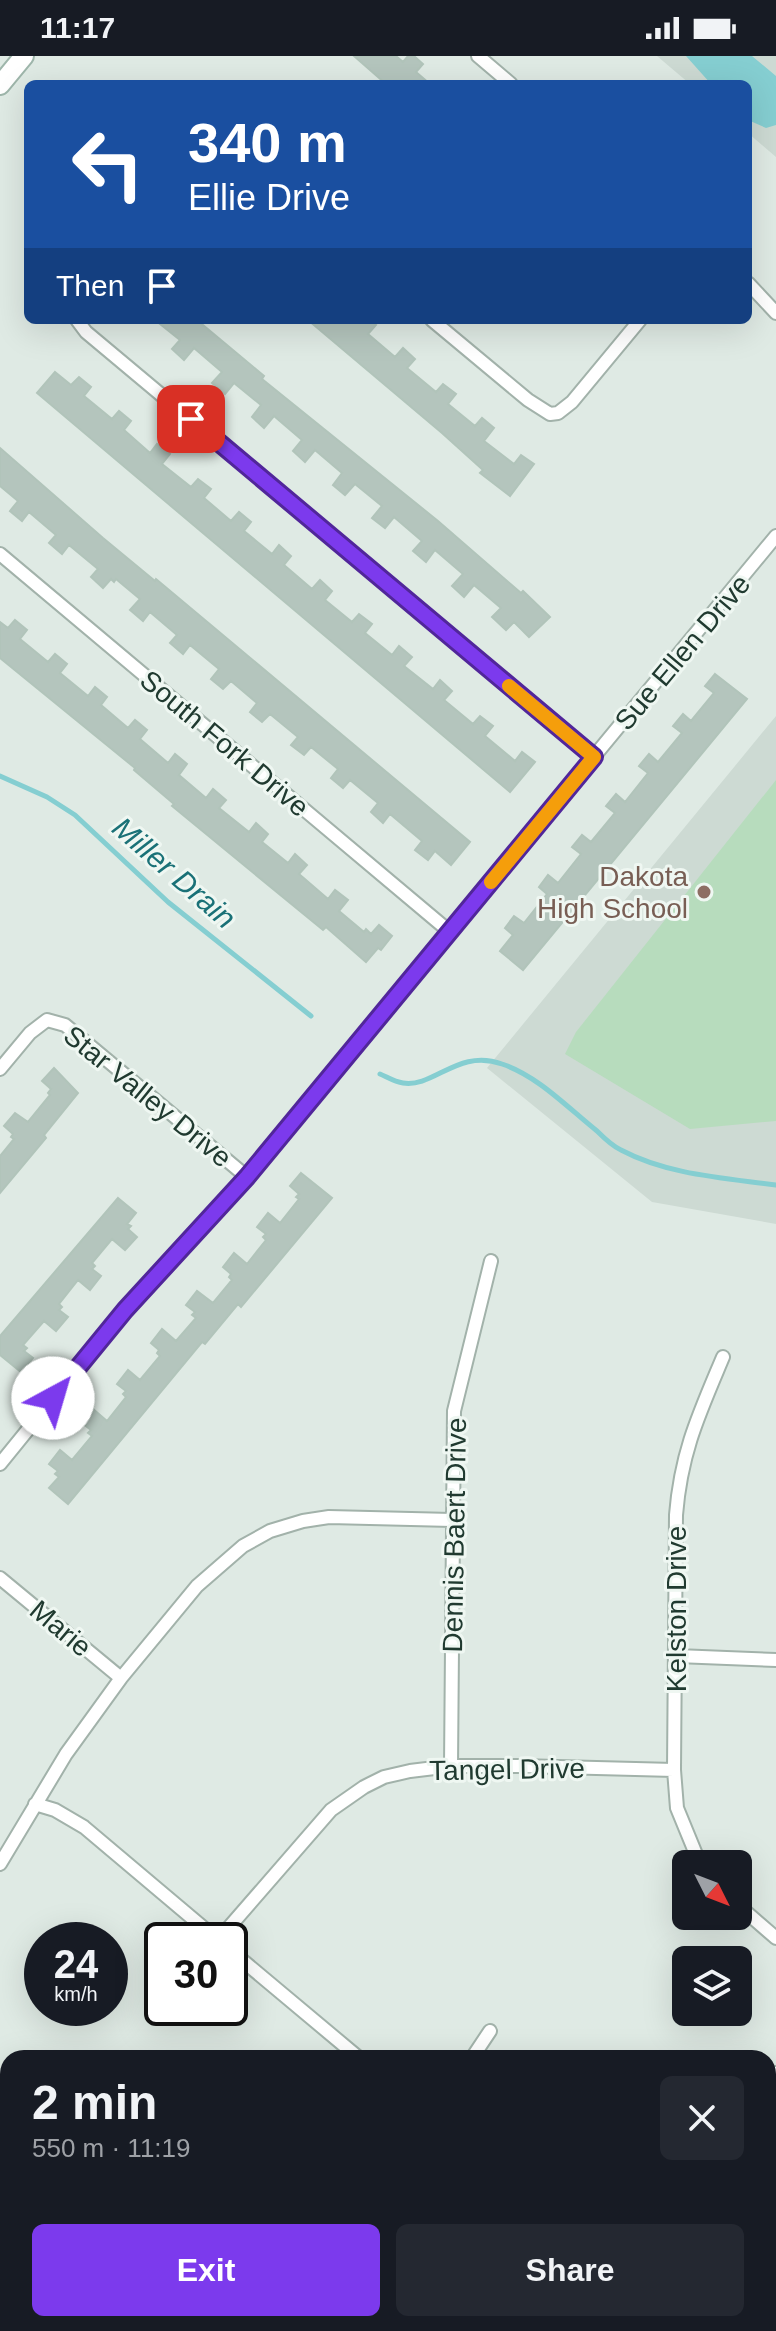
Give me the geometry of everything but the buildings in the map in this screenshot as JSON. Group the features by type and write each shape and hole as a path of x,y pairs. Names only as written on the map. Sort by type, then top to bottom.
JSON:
{"street":[{"path":"0,85 24,56"},
{"path":"478,56 506,80"},
{"path":"752,287 776,313"},
{"path":"80,324 594,757"},
{"path":"437,324 537,407 550,414 558,413 572,402 637,324"},
{"name":"Sue Ellen Drive","path":"0,1464 125,1310 247,1177 776,536"},
{"name":"South Fork Drive","path":"0,554 450,932"},
{"name":"Star Valley Drive","path":"0,1069 30,1033 47,1020 65,1025 247,1177"},
{"name":"Dennis Baert Drive","path":"451,1766 454,1411 491,1261"},
{"name":"Kelston Drive","path":"694,1850 677,1808 674,1770 676,1515 679,1479 687,1444 723,1357"},
{"path":"0,1864 66,1754 121,1678 197,1586 243,1546 270,1531 329,1517 452,1520"},
{"name":"Marie","path":"0,1578 121,1678"},
{"path":"677,1656 776,1660"},
{"name":"Tangel Drive","path":"233,1922 316,1825 347,1796 384,1777 451,1766 674,1770"},
{"path":"35,1804 55,1810 84,1827 197,1922"},
{"path":"752,1917 776,1938"},
{"path":"248,1965 349,2050"},
{"path":"477,2050 490,2031"}],"shaded area":[{"path":"657,56 776,56 776,157 752,136 752,80 685,80"},
{"name":"Dakota High School","path":"776,716 776,1224 652,1202 487,1068"}],"green space":[{"path":"776,780 776,1121 690,1129 565,1054 576,1032"}],"water":[{"path":"686,56 752,56 776,76 776,125 766,128 752,122 752,80 707,80"}],"waterway":[{"name":"Miller Drain","path":"0,776 47,797 75,815 168,902 311,1016"},
{"name":"Miller Drain","path":"380,1074 400,1082 414,1083 472,1061 502,1064 540,1084 611,1144 639,1158 697,1174 776,1185"}],"slow traffic":[{"path":"491,882 594,757 509,686"}],"place":[{"name":"Dakota High School","path":"704,892"}],"route":[{"path":"53,1398 125,1310 247,1177 594,757 191,419"}]}
